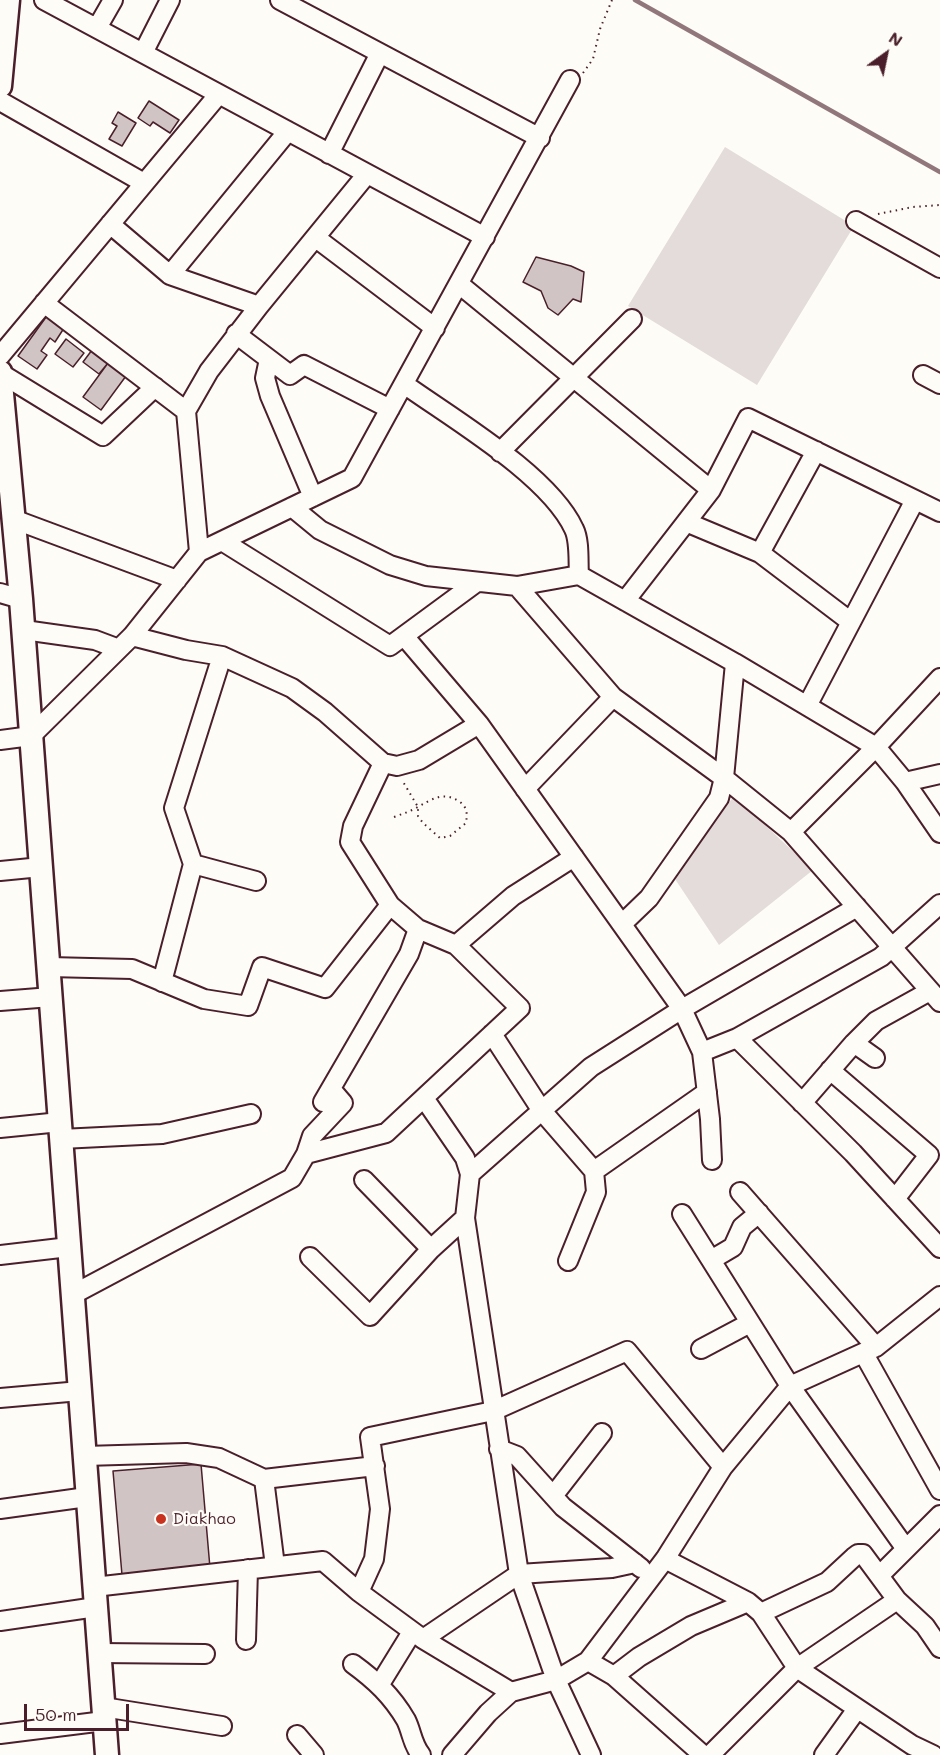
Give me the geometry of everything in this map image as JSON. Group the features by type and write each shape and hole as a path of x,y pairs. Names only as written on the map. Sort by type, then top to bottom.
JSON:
{"main road":[{"path":"0,86 8,0"},
{"path":"0,373 2,430 13,519 11,596 24,630 107,1755"}],"street":[{"path":"44,0 485,237"},
{"path":"97,28 113,0"},
{"path":"143,53 170,0"},
{"path":"280,0 540,138"},
{"path":"329,154 380,53"},
{"path":"0,740 31,736 125,642 199,552 352,478 570,80"},
{"path":"0,356 219,94"},
{"path":"0,101 144,183"},
{"path":"170,275 288,131"},
{"path":"199,552 186,411 209,371 236,334 367,174"},
{"path":"856,221 940,268"},
{"path":"110,224 170,275 258,306"},
{"path":"316,238 435,328"},
{"path":"459,284 711,490"},
{"path":"45,303 186,411"},
{"path":"501,452 632,319"},
{"path":"236,334 290,375 304,364 390,409"},
{"path":"269,359 265,378 270,396 313,497"},
{"path":"0,373 102,436 155,387"},
{"path":"923,375 940,384"},
{"path":"404,384 501,452 559,504 575,531 579,575"},
{"path":"625,601 711,490 748,418 940,512"},
{"path":"760,553 816,451"},
{"path":"807,706 915,500"},
{"path":"292,507 320,530 390,565 426,576 517,586 579,575 735,663 876,747 905,782 940,833"},
{"path":"13,519 177,580"},
{"path":"686,522 760,553 851,622"},
{"path":"222,542 390,646 477,582"},
{"path":"517,586 613,697 724,778 791,832 935,996 876,1021 854,1042 802,1103"},
{"path":"24,630 222,656 292,688 390,765 419,760 479,724"},
{"path":"404,636 479,724 682,1009 702,1052 712,1160"},
{"path":"162,981 194,864 174,808 222,656"},
{"path":"622,924 649,898 719,798 724,778 735,663"},
{"path":"791,832 876,747 940,678"},
{"path":"525,789 613,697"},
{"path":"306,1154 386,1133 520,1008 456,945 418,929 390,905 350,842 353,826 390,765"},
{"path":"905,782 940,774"},
{"path":"456,945 513,896 574,857"},
{"path":"194,864 256,881"},
{"path":"0,871 41,867"},
{"path":"702,1052 737,1038 881,957 940,904"},
{"path":"49,967 132,969 204,999 248,1006 262,968 325,988 390,905"},
{"path":"470,1174 591,1067 784,948 857,908"},
{"path":"72,1295 292,1178 306,1154 312,1136 343,1103 327,1096 409,954 418,929"},
{"path":"0,1001 51,997"},
{"path":"492,1034 542,1111 594,1171 596,1192 568,1261"},
{"path":"737,1038 853,1153 940,1248"},
{"path":"854,1042 875,1058"},
{"path":"830,1070 929,1155 895,1199"},
{"path":"594,1171 707,1092"},
{"path":"424,1098 465,1158 470,1174 465,1218 519,1574 556,1680 591,1755"},
{"path":"0,1128 162,1134 250,1114"},
{"path":"364,1180 431,1249"},
{"path":"740,1192 870,1350 940,1490"},
{"path":"711,1260 733,1247 742,1227 759,1213"},
{"path":"682,1214 790,1386 906,1549"},
{"path":"310,1257 370,1316 431,1249 465,1218"},
{"path":"0,1255 69,1247"},
{"path":"452,1755 488,1713 511,1692 556,1680 588,1661 665,1559 723,1467 790,1386 870,1350 940,1296"},
{"path":"701,1349 750,1323"},
{"path":"358,1592 374,1559 380,1509 370,1437 493,1411 627,1351 723,1467"},
{"path":"0,1398 80,1391"},
{"path":"553,1496 602,1433"},
{"path":"499,1449 517,1456 562,1507 652,1576"},
{"path":"84,1456 186,1453 219,1458 264,1479 375,1466"},
{"path":"264,1479 275,1566"},
{"path":"0,1509 87,1497"},
{"path":"880,1575 940,1515"},
{"path":"614,1676 639,1657 691,1626 827,1582 858,1554 863,1554 897,1600 925,1626 940,1648"},
{"path":"665,1559 754,1607 797,1668 857,1709 910,1750 933,1755"},
{"path":"0,1621 95,1597 248,1569 323,1561 358,1592 417,1636 511,1692"},
{"path":"380,1684 417,1636 519,1574 612,1568 635,1563"},
{"path":"246,1640 248,1569"},
{"path":"710,1755 797,1668 897,1600"},
{"path":"99,1653 204,1654"},
{"path":"588,1661 614,1676 703,1755"},
{"path":"353,1664 380,1684 406,1721 414,1747 421,1755"},
{"path":"824,1755 857,1709"},
{"path":"0,1734 104,1714 222,1726"},
{"path":"297,1735 314,1755"}],"path":[{"path":"570,80 582,74 593,60 600,29 612,0"},
{"path":"856,221 913,207 940,205"},
{"path":"390,765 418,807 418,816 440,838 450,836 466,824 468,813 464,807 451,798 443,796 434,798 418,807 394,817"}],"shaded area":[{"path":"725,147 854,226 757,385 628,306"},
{"path":"734,796 813,870 719,945 673,876"}],"building":[{"path":"149,101 179,120 170,133 153,122 150,126 138,118"},
{"path":"118,112 136,123 122,146 109,139 117,126 112,123"},
{"path":"536,257 571,266 584,272 581,302 573,299 558,315 548,308 541,291 523,282"},
{"path":"49,313 66,325 55,342 50,338 41,351 47,355 37,369 18,356"},
{"path":"66,339 84,353 73,367 55,354"},
{"path":"92,350 108,363 99,374 83,362"},
{"path":"108,363 126,376 101,410 83,397"},
{"name":"Diakhao","path":"201,1464 210,1568 122,1575 113,1471"}],"waterway":[{"path":"635,0 940,172"}],"place":[{"name":"Diakhao","path":"161,1519"}]}
